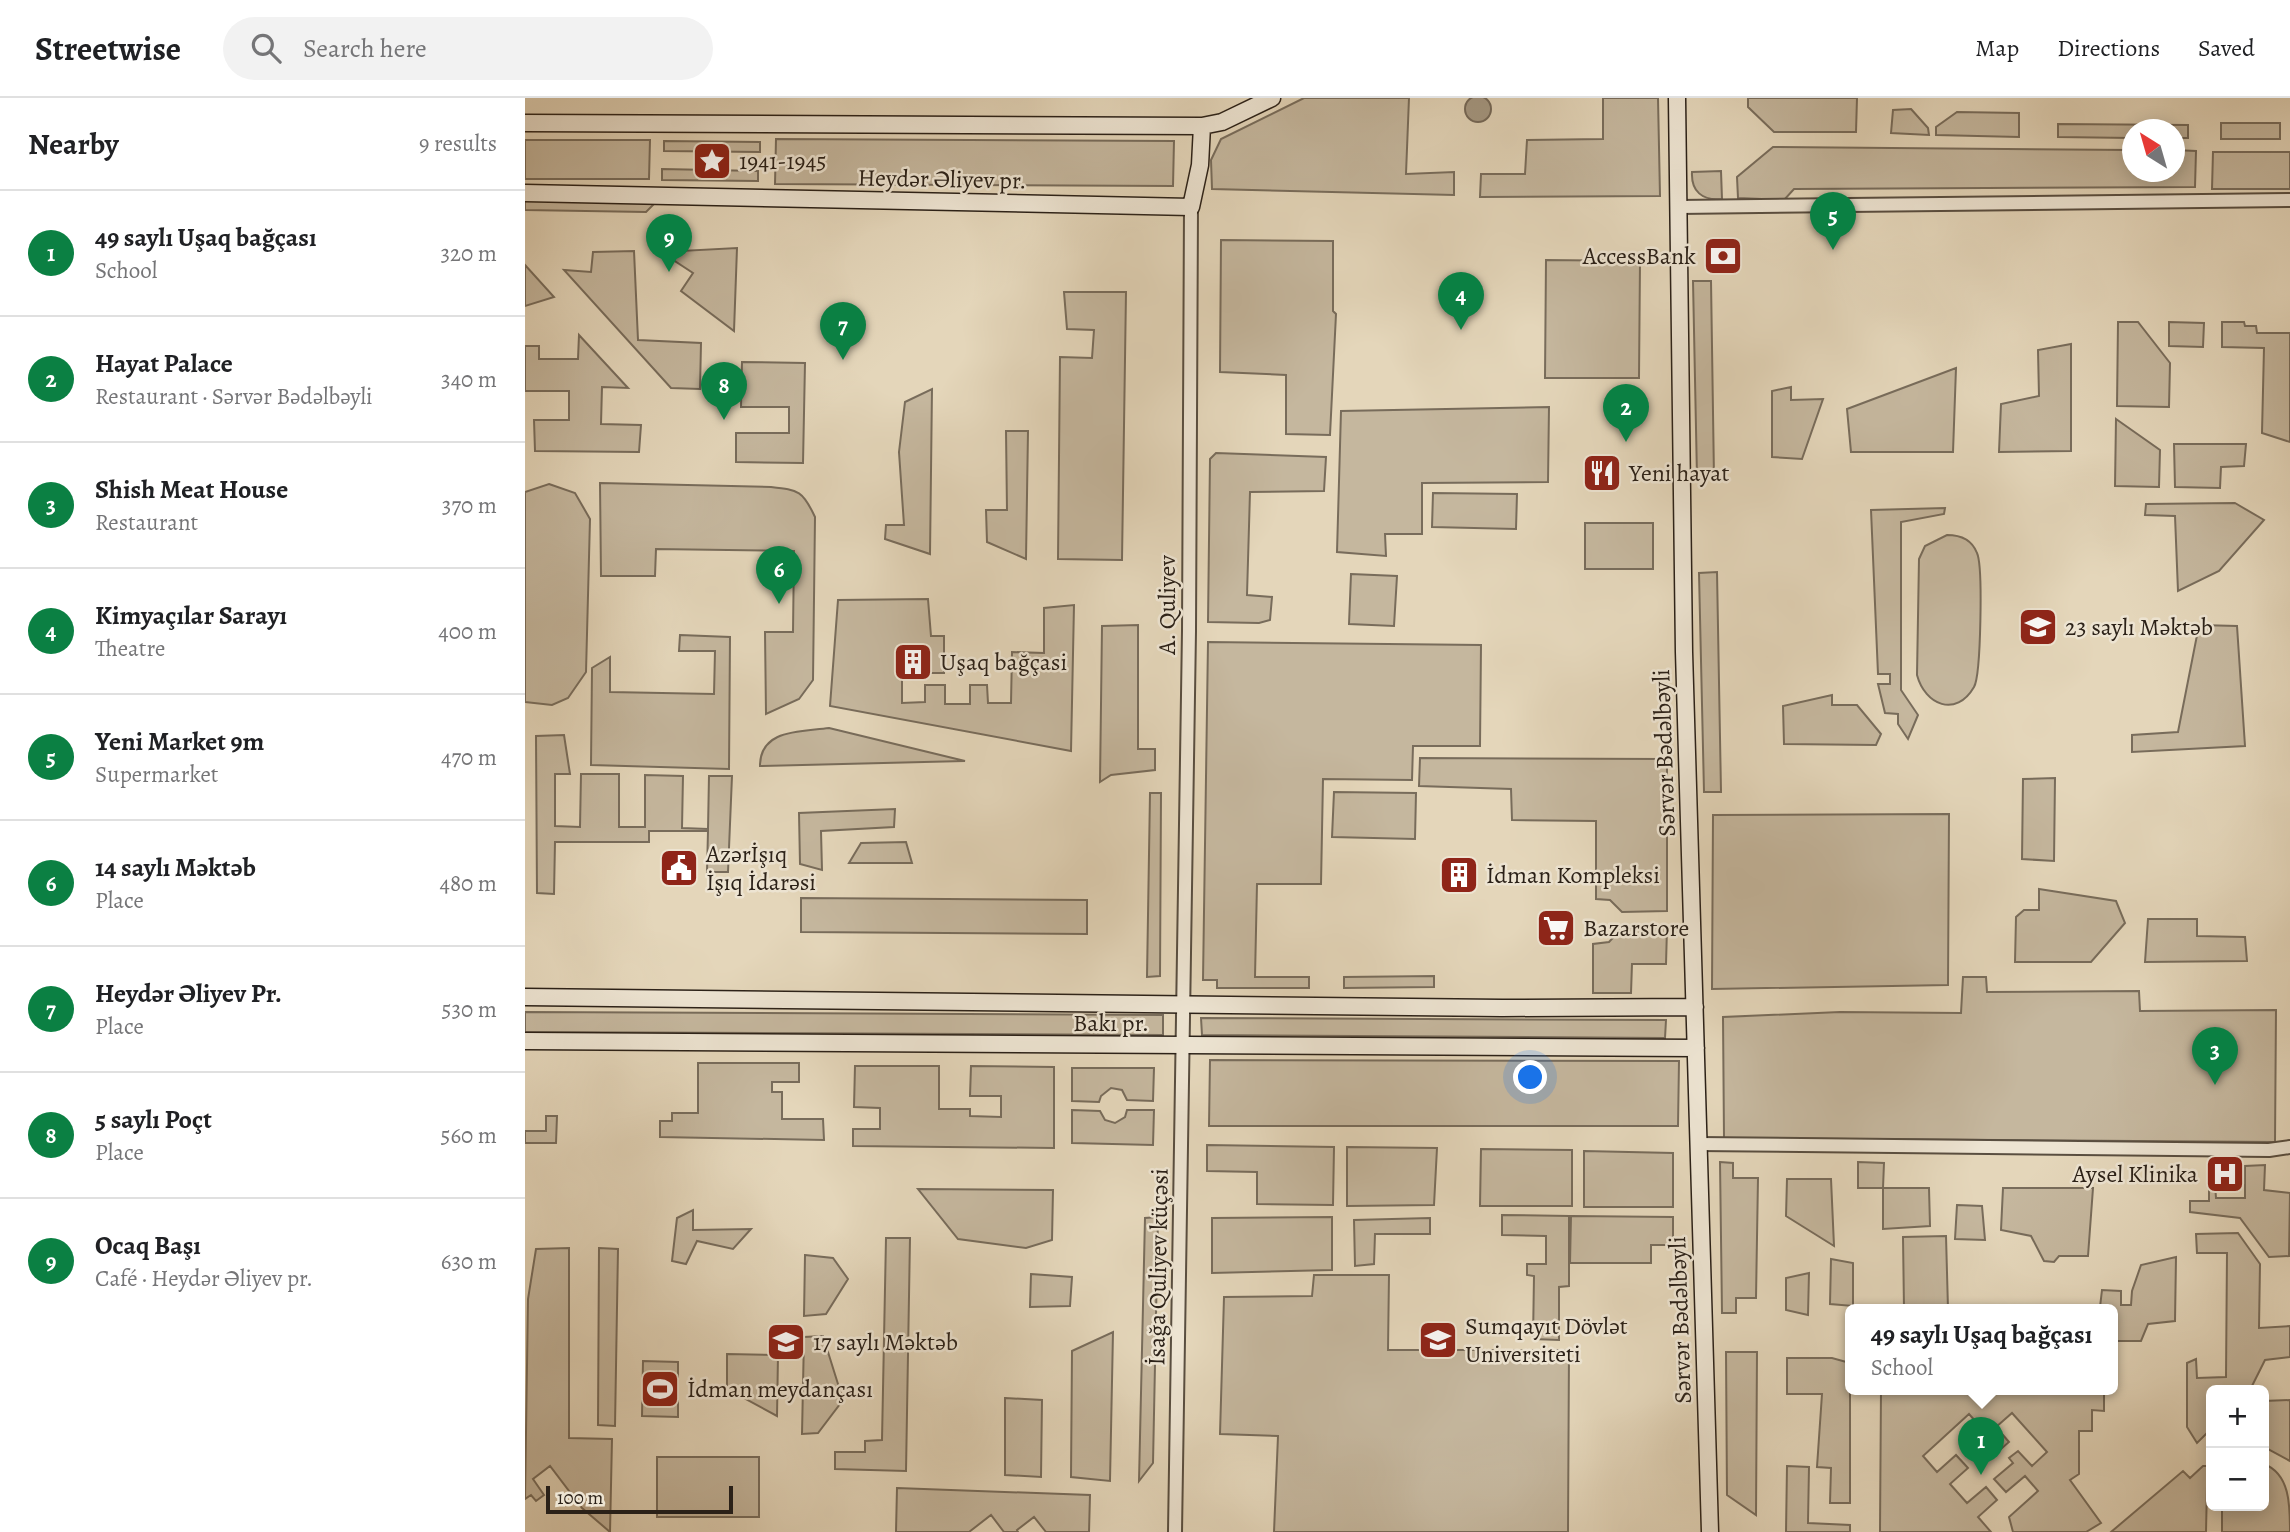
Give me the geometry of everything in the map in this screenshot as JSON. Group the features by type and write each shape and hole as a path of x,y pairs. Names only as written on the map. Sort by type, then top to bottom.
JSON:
{"street":[{"path":"525,123 1202,126 1222,122 1272,98"},
{"name":"Sərvər Bədəlbəyli","path":"1677,98 1684,652 1710,1532"},
{"path":"1191,207 1200,165 1202,126"},
{"name":"Heydər Əliyev pr.","path":"525,193 1191,207"},
{"path":"1679,207 2290,200"},
{"name":"A. Quliyev","path":"1181,1003 1189,631 1191,207"},
{"name":"Bakı pr.","path":"525,997 1502,1008 1695,1007"},
{"name":"İsağa Quliyev küçəsi","path":"1175,1532 1181,1003"},
{"name":"Bakı pr.","path":"525,1041 1696,1048"},
{"path":"1698,1144 2269,1150 2290,1147"}],"shaded area":[{"path":"1478,96 1487,100 1491,109 1487,118 1478,122 1469,118 1465,109 1469,100"},
{"path":"1304,98 1409,98 1406,174 1454,172 1454,195 1212,189 1211,160 1221,139"},
{"path":"1603,98 1658,98 1660,196 1480,197 1481,174 1525,174 1527,140 1603,139"},
{"path":"1748,98 1857,98 1856,132 1774,132 1748,107"},
{"path":"1911,109 1928,128 1929,135 1891,133 1893,110"},
{"path":"1957,112 2019,113 2019,137 1936,135 1936,127"},
{"path":"2221,123 2280,123 2280,139 2221,139"},
{"path":"2058,124 2122,124 2122,138 2058,137"},
{"path":"2185,125 2188,125 2188,138 2185,138"},
{"path":"776,139 1174,141 1173,186 775,184"},
{"path":"525,140 650,140 649,179 525,179"},
{"path":"664,141 760,142 760,152 664,151"},
{"path":"1773,147 2122,150 2122,182 2185,182 2185,150 2196,151 2195,187 1794,189 1784,200 1738,198 1737,177"},
{"path":"2213,152 2290,152 2290,189 2212,189"},
{"path":"662,169 758,171 758,181 662,180"},
{"path":"1721,171 1722,199 1703,196 1693,185 1692,172"},
{"path":"525,200 656,202 646,212 525,210"},
{"path":"1221,240 1333,241 1333,311 1336,314 1330,435 1286,434 1286,375 1220,372"},
{"path":"737,248 734,331 681,291 693,273 661,252"},
{"path":"634,251 638,340 701,343 700,389 671,388 564,270 591,272 593,252"},
{"path":"1546,260 1640,261 1639,378 1545,378"},
{"path":"525,265 554,297 525,306"},
{"path":"1693,281 1711,281 1714,478 1697,477"},
{"path":"1064,292 1126,292 1122,560 1058,559 1060,357 1092,358 1094,330 1067,329"},
{"path":"2118,322 2138,322 2170,363 2169,407 2117,406"},
{"path":"2169,322 2204,323 2203,347 2169,346"},
{"path":"2222,322 2244,322 2245,326 2256,326 2257,333 2290,333 2290,442 2262,433 2264,348 2222,347"},
{"path":"579,335 628,388 602,387 601,424 641,425 639,452 535,451 534,420 569,420 569,391 525,391 525,346 539,346 539,359 578,359"},
{"path":"2071,344 2071,451 1999,452 2001,404 2039,396 2038,350"},
{"path":"742,362 805,363 803,463 736,462 736,433 789,433 789,407 741,407"},
{"path":"1956,368 1953,452 1851,452 1847,409"},
{"path":"1791,387 1791,400 1823,399 1802,459 1772,457 1772,391"},
{"path":"932,389 930,554 885,539 886,525 904,525 899,452 905,402"},
{"path":"1549,407 1548,482 1422,483 1422,534 1385,534 1386,556 1337,552 1341,411"},
{"path":"2116,419 2160,450 2159,487 2115,486"},
{"path":"1006,431 1028,431 1026,559 987,542 986,510 1007,510"},
{"path":"2174,444 2246,444 2244,466 2221,467 2220,488 2175,487"},
{"path":"1216,453 1326,457 1324,491 1250,492 1247,595 1272,597 1270,620 1259,623 1208,622 1210,459"},
{"path":"600,483 771,487 788,489 803,497 815,517 813,680 799,699 766,714 765,632 793,632 794,551 656,549 655,576 601,576"},
{"path":"549,484 575,493 590,519 586,672 568,698 552,705 525,702 525,492"},
{"path":"1433,493 1517,494 1516,529 1432,527"},
{"path":"2235,503 2264,520 2219,571 2178,591 2175,516 2145,515 2146,504"},
{"path":"1945,508 1944,514 1901,522 1901,690 1918,715 1908,739 1898,724 1898,714 1885,713 1878,684 1890,684 1890,674 1878,674 1871,510"},
{"path":"1585,523 1653,523 1653,569 1585,569"},
{"path":"1947,535 1965,539 1975,548 1979,562 1981,598 1980,643 1974,687 1967,697 1950,705 1942,704 1927,694 1917,675 1919,559 1925,546"},
{"path":"1717,572 1721,792 1704,792 1699,573"},
{"path":"1351,574 1397,576 1394,626 1349,624"},
{"path":"928,599 931,636 944,636 944,673 925,673 925,649 902,649 902,703 925,702 925,685 945,685 945,704 970,704 970,685 987,685 988,703 1011,703 1012,652 1044,653 1044,608 1074,605 1071,751 830,706 838,600"},
{"path":"1138,625 1138,749 1155,749 1155,770 1111,775 1100,782 1102,626"},
{"path":"2199,625 2237,626 2245,746 2132,752 2132,735 2178,732"},
{"path":"680,635 730,637 729,769 591,765 592,668 610,657 610,692 714,694 715,651 679,651"},
{"path":"1208,642 1481,645 1480,746 1413,746 1412,780 1323,779 1321,884 1257,884 1255,977 1309,977 1309,988 1217,988 1217,980 1203,980"},
{"path":"1832,695 1832,705 1857,705 1881,734 1876,745 1784,744 1783,706"},
{"path":"829,728 965,761 760,766 762,754 774,739 794,732"},
{"path":"564,735 570,774 555,774 555,826 580,827 581,774 619,774 619,827 645,827 645,775 683,776 682,828 708,829 709,776 732,776 728,872 707,872 708,831 649,831 649,842 555,842 554,894 537,893 536,736"},
{"path":"1420,758 1667,759 1667,911 1622,912 1610,900 1596,899 1596,821 1512,820 1511,789 1419,786"},
{"path":"2055,778 2054,861 2022,859 2023,779"},
{"path":"1334,792 1416,793 1415,839 1332,837"},
{"path":"1150,793 1161,793 1160,976 1147,977"},
{"path":"895,809 894,827 821,831 822,870 800,864 799,813"},
{"path":"1949,814 1948,985 1712,989 1713,815"},
{"path":"906,842 912,863 849,863 861,843"},
{"path":"2039,889 2116,901 2125,923 2091,962 2015,962 2016,917 2024,910 2039,910"},
{"path":"801,898 1087,900 1087,934 801,932"},
{"path":"2148,919 2197,919 2197,936 2245,937 2247,961 2145,962"},
{"path":"1622,928 1667,928 1666,964 1632,964 1631,993 1593,993 1593,944 1609,942"},
{"path":"1434,976 1434,987 1344,988 1344,977"},
{"path":"1963,977 1986,977 1987,992 2139,991 2140,1011 2276,1010 2275,1142 1724,1138 1723,1017 1840,1012 1961,1013"},
{"path":"525,1012 1163,1015 1163,1035 525,1032"},
{"path":"1201,1018 1666,1020 1665,1038 1202,1035"},
{"path":"1210,1060 1679,1061 1678,1126 1209,1126"},
{"path":"698,1063 799,1063 799,1082 772,1082 772,1092 782,1092 782,1119 823,1119 824,1140 660,1137 660,1121 672,1121 672,1113 698,1113"},
{"path":"855,1066 939,1066 939,1109 970,1109 970,1116 1001,1117 1001,1096 970,1096 971,1066 1054,1067 1054,1148 853,1146 853,1129 880,1129 880,1108 854,1107"},
{"path":"1072,1068 1154,1068 1153,1101 1127,1100 1122,1090 1111,1088 1101,1096 1099,1102 1072,1101"},
{"path":"1072,1110 1100,1111 1105,1120 1115,1123 1125,1117 1127,1110 1154,1110 1153,1145 1072,1143"},
{"path":"546,1116 557,1116 556,1143 525,1143 525,1131 546,1131"},
{"path":"1207,1145 1334,1147 1333,1205 1257,1204 1257,1172 1207,1171"},
{"path":"1347,1147 1437,1148 1434,1205 1347,1206"},
{"path":"1481,1149 1572,1150 1572,1206 1480,1206"},
{"path":"1584,1151 1673,1153 1673,1207 1584,1207"},
{"path":"1720,1162 1733,1163 1733,1178 1758,1178 1756,1298 1736,1298 1736,1313 1722,1313"},
{"path":"1858,1162 1884,1163 1883,1188 1858,1188"},
{"path":"2265,1165 2264,1190 2290,1193 2289,1256 2269,1257 2240,1218 2190,1212 2190,1201 2209,1201 2209,1184 2215,1184 2216,1198 2245,1198 2245,1166"},
{"path":"1787,1179 1831,1179 1834,1246 1786,1216"},
{"path":"1883,1188 1929,1188 1930,1226 1883,1229"},
{"path":"2003,1188 2093,1188 2088,1256 2059,1256 2054,1262 2044,1261 2031,1236 2001,1230"},
{"path":"918,1189 1053,1190 1052,1240 1026,1248 958,1239"},
{"path":"1957,1205 1982,1206 1985,1240 1955,1239"},
{"path":"693,1210 693,1230 751,1229 733,1249 697,1241 686,1264 672,1261 677,1218"},
{"path":"1502,1215 1569,1216 1569,1286 1559,1287 1559,1340 1533,1339 1534,1276 1527,1275 1527,1264 1546,1264 1546,1236 1502,1235"},
{"path":"1571,1216 1673,1217 1673,1245 1651,1245 1651,1263 1570,1263"},
{"path":"1158,1217 1153,1463 1139,1481 1145,1218"},
{"path":"1332,1217 1332,1270 1212,1273 1212,1218"},
{"path":"1430,1218 1430,1234 1375,1234 1374,1264 1355,1266 1354,1220"},
{"path":"2238,1233 2260,1264 2259,1328 2290,1326 2290,1357 2265,1360 2252,1385 2206,1385 2206,1434 2197,1443 2187,1427 2187,1363 2196,1359 2197,1378 2226,1377 2227,1253 2197,1253 2196,1234"},
{"path":"1946,1236 1948,1304 1904,1304 1903,1237"},
{"path":"886,1238 910,1238 906,1471 835,1469 835,1452 865,1452 865,1441 882,1440"},
{"path":"569,1248 569,1438 612,1439 610,1532 582,1508 550,1466 533,1479 544,1495 536,1501 531,1495 525,1499 528,1299 536,1249"},
{"path":"599,1248 618,1249 615,1426 598,1425"},
{"path":"805,1255 833,1258 848,1279 826,1314 804,1316"},
{"path":"2176,1257 2175,1321 2148,1324 2141,1341 2118,1341 2118,1304 2100,1304 2102,1290 2121,1291 2121,1305 2131,1305 2132,1291 2141,1265"},
{"path":"1831,1259 1853,1263 1853,1304 1830,1304"},
{"path":"1809,1273 1808,1315 1786,1310 1786,1278"},
{"path":"1031,1274 1072,1277 1070,1306 1030,1307"},
{"path":"1314,1275 1389,1275 1388,1350 1569,1350 1568,1532 1274,1532 1278,1436 1220,1434 1224,1297 1312,1296"},
{"path":"1113,1332 1110,1481 1071,1477 1072,1351"},
{"path":"823,1336 843,1400 818,1433 802,1434 804,1337"},
{"path":"1726,1352 1757,1352 1756,1515 1727,1495"},
{"path":"727,1354 778,1355 777,1416 727,1389"},
{"path":"1787,1358 1832,1358 1845,1362 1845,1395 1850,1395 1850,1503 1830,1503 1831,1468 1817,1467 1822,1394 1787,1394"},
{"name":"İdman meydançası","path":"643,1361 678,1362 678,1417 642,1416"},
{"path":"1881,1395 2104,1395 2104,1411 2092,1410 2092,1431 2079,1431 2079,1474 2070,1480 2101,1523 2086,1532 2013,1532 2009,1517 2038,1491 2025,1476 2006,1492 1994,1479 2013,1463 2009,1458 2018,1451 2032,1466 2047,1452 2012,1413 1996,1427 2009,1442 2001,1449 1995,1443 1977,1459 1966,1447 1984,1431 1969,1414 1923,1456 1937,1472 1956,1455 1968,1468 1950,1484 1967,1503 1986,1487 1997,1500 1978,1517 1991,1532 1880,1532"},
{"path":"1005,1398 1042,1400 1041,1477 1005,1475"},
{"path":"2290,1400 2290,1461 2269,1450 2269,1401"},
{"path":"657,1457 759,1457 759,1517 657,1517"},
{"path":"1787,1466 1809,1467 1808,1523 1850,1525 1850,1532 1786,1532"},
{"path":"2206,1466 2206,1532 2111,1532 2183,1471 2190,1478"},
{"path":"2269,1467 2273,1469 2284,1483 2287,1492 2290,1532 2222,1532 2222,1511 2269,1511"},
{"path":"897,1488 1090,1495 1089,1532 1046,1532 1034,1517 1017,1530 1018,1532 1004,1532 991,1515 969,1532 896,1532"}],"place":[{"name":"1941-1945","path":"712,161"},
{"name":"Yeni Market 9m","path":"1833,250"},
{"name":"AccessBank","path":"1723,256"},
{"name":"Ocaq Başı","path":"669,272"},
{"name":"Kimyaçılar Sarayı","path":"1461,330"},
{"name":"Heydər Əliyev Pr.","path":"843,360"},
{"name":"5 saylı Poçt","path":"724,420"},
{"name":"Hayat Palace","path":"1626,442"},
{"name":"Yeni hayat","path":"1602,473"},
{"name":"14 saylı Məktəb","path":"779,604"},
{"name":"23 saylı Məktəb","path":"2038,627"},
{"name":"Uşaq bağçasi","path":"913,662"},
{"name":"Azərİşıq İşıq İdarəsi","path":"679,868"},
{"name":"İdman Kompleksi","path":"1459,875"},
{"name":"Bazarstore","path":"1556,928"},
{"name":"Shish Meat House","path":"2215,1085"},
{"name":"Aysel Klinika","path":"2225,1174"},
{"name":"Sumqayıt Dövlət Universiteti","path":"1438,1340"},
{"name":"17 saylı Məktəb","path":"786,1342"},
{"name":"İdman meydançası","path":"660,1389"},
{"name":"49 saylı Uşaq bağçası","path":"1981,1475"}]}
